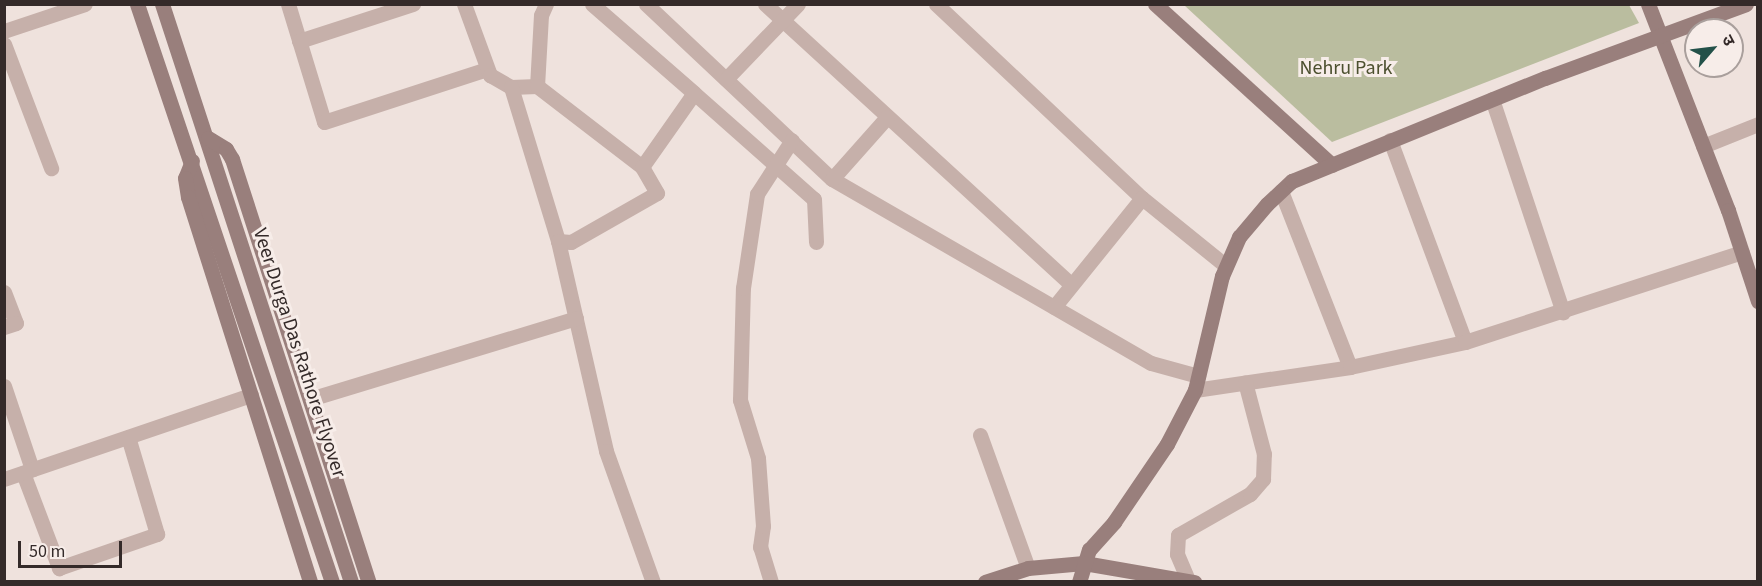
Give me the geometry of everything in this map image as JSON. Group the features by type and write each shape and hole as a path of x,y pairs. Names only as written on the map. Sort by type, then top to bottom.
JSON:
{"street":[{"path":"4,31 85,4"},
{"name":"Veer Durga Das Rathore Flyover","path":"137,4 200,184 332,582"},
{"name":"Veer Durga Das Rathore Flyover","path":"162,4 208,138 351,582"},
{"path":"288,4 324,122 487,69"},
{"path":"299,41 413,4"},
{"path":"464,4 487,69 511,87 558,241 606,451 653,582"},
{"path":"537,86 542,15 546,4"},
{"path":"592,4 814,199 816,242"},
{"path":"646,4 832,179 1151,363 1196,383 1245,382 1350,367 1465,342 1563,313 1742,252"},
{"path":"765,4 1070,283"},
{"path":"726,79 798,4"},
{"path":"936,4 1143,198 1226,266"},
{"path":"1155,4 1332,165"},
{"path":"1647,4 1703,146 1758,301"},
{"path":"1079,582 1089,550 1114,522 1167,444 1196,383 1226,266 1239,237 1292,181 1492,99 1746,4"},
{"path":"4,44 51,168"},
{"path":"511,87 537,86 642,167 657,193 571,242 558,241"},
{"path":"642,167 694,93"},
{"path":"1492,99 1563,313"},
{"path":"832,179 887,117"},
{"path":"1703,146 1758,124"},
{"path":"208,138 226,149 232,159 369,582"},
{"path":"771,582 760,547 763,526 760,468 740,400 743,288 757,194 774,164 792,140"},
{"path":"1390,140 1465,342"},
{"path":"192,161 185,178 188,197 310,582"},
{"path":"1281,191 1350,367"},
{"path":"1054,307 1070,283 1143,198"},
{"path":"4,292 16,323 4,327"},
{"path":"310,399 576,318"},
{"path":"1191,581 1177,554 1178,535 1250,494 1263,479 1264,454 1245,382"},
{"path":"4,386 27,471 59,568 157,534 128,437"},
{"path":"4,479 251,394"},
{"path":"980,435 1028,568"},
{"path":"984,582 1028,568 1084,563 1191,581"}],"green space":[{"name":"Nehru Park","path":"1184,5 1629,5 1639,23 1332,142"}]}
